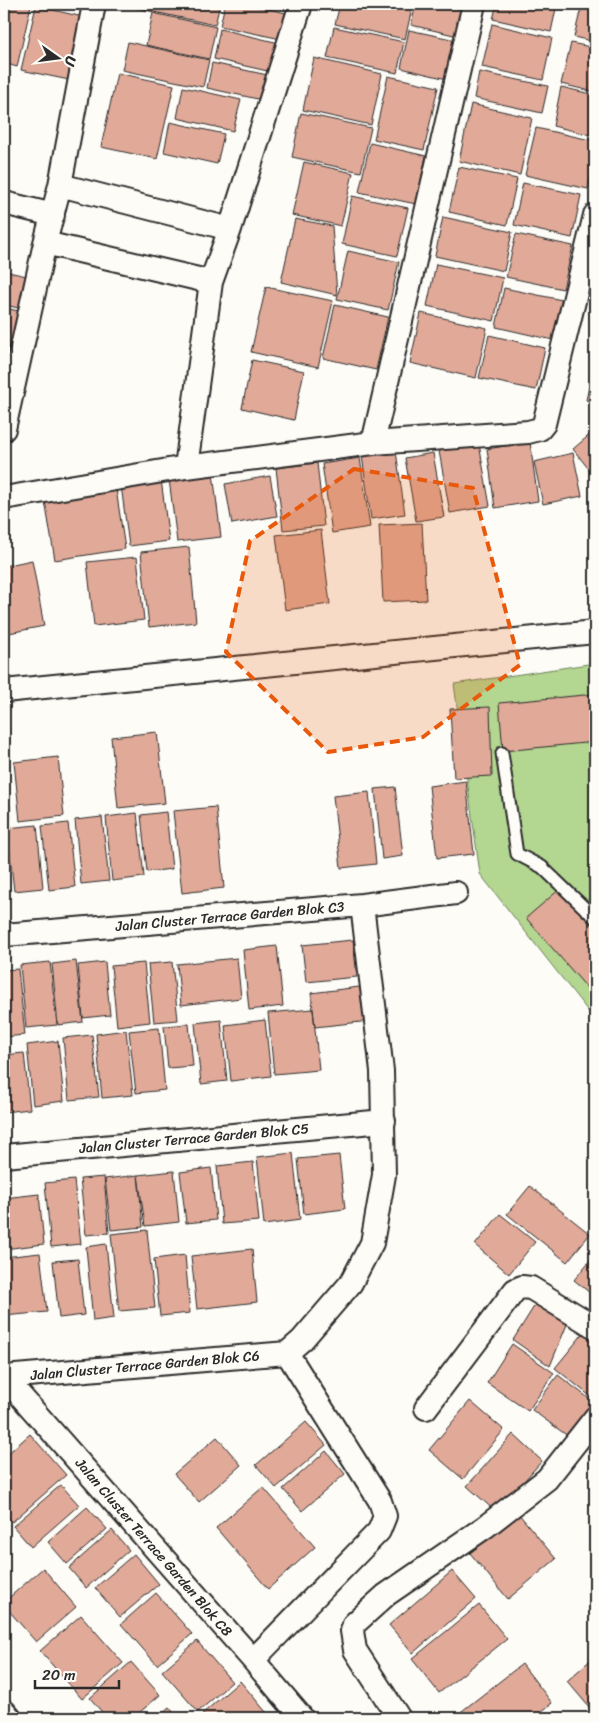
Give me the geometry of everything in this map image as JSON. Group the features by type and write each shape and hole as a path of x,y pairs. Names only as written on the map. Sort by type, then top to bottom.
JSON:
{"street":[{"path":"4,429 45,242 60,185 94,4"},
{"path":"186,467 210,282 230,229 301,4"},
{"path":"373,443 474,4"},
{"path":"60,185 230,229"},
{"path":"4,203 53,215"},
{"path":"4,498 186,467 373,443 528,432 540,428 544,424 595,215"},
{"path":"45,242 210,282"},
{"path":"4,691 595,632"},
{"name":"Jalan Cluster Terrace Garden Blok C3","path":"4,935 362,905 456,893"},
{"path":"253,1660 379,1530 385,1516 380,1501 286,1353 302,1340 351,1284 372,1244 384,1174 382,1071 362,905"},
{"name":"Jalan Cluster Terrace Garden Blok C5","path":"4,1156 384,1121"},
{"path":"426,1408 515,1290 522,1287 532,1288 595,1327"},
{"name":"Jalan Cluster Terrace Garden Blok C6","path":"4,1377 286,1353"},
{"name":"Jalan Cluster Terrace Garden Blok C8","path":"4,1377 302,1718"},
{"path":"399,1718 355,1650 352,1631 354,1624 386,1595 485,1527 547,1479 595,1418"},
{"path":"4,1711 10,1718"}],"lane":[{"path":"502,753 516,854 542,867 595,918"}],"highlighted area":[{"path":"354,469 473,488 520,665 423,737 328,752 226,652 250,541"}],"green space":[{"path":"595,663 595,1020 480,874 454,684"}],"building":[{"path":"4,4 31,5 17,67 4,63"},
{"path":"132,4 220,4 215,25 131,7"},
{"path":"225,4 247,4 286,13 281,39 220,26"},
{"path":"340,4 413,4 405,39 335,24"},
{"path":"416,4 466,4 458,36 411,25"},
{"path":"497,4 557,4 551,32 493,19"},
{"path":"582,4 595,4 595,42 574,37"},
{"path":"36,6 83,17 69,80 21,70"},
{"path":"153,13 216,27 209,59 146,45"},
{"path":"492,24 552,38 543,80 482,67"},
{"path":"334,27 404,42 397,73 327,58"},
{"path":"220,29 279,43 272,72 214,59"},
{"path":"409,30 456,40 447,79 401,68"},
{"path":"128,42 209,60 203,87 122,70"},
{"path":"571,43 595,48 595,92 561,84"},
{"path":"314,58 382,74 371,125 303,110"},
{"path":"212,63 272,76 267,101 207,88"},
{"path":"479,72 548,86 542,113 474,98"},
{"path":"117,73 174,85 157,159 101,147"},
{"path":"388,76 438,87 424,150 374,139"},
{"path":"183,87 241,100 233,131 177,118"},
{"path":"561,87 595,95 595,136 553,126"},
{"path":"471,104 532,118 520,175 459,161"},
{"path":"301,113 371,128 361,172 292,157"},
{"path":"170,122 224,134 217,164 164,152"},
{"path":"536,128 595,141 595,158 588,189 525,175"},
{"path":"370,143 426,156 416,204 359,192"},
{"path":"304,162 353,173 341,226 292,215"},
{"path":"459,167 517,179 507,225 449,212"},
{"path":"523,183 581,195 572,238 514,225"},
{"path":"352,196 408,208 397,256 342,244"},
{"path":"443,217 512,232 504,271 435,256"},
{"path":"295,219 332,226 337,295 281,282"},
{"path":"516,234 573,246 563,289 506,277"},
{"path":"348,251 399,262 388,310 337,299"},
{"path":"436,264 503,278 494,321 427,306"},
{"path":"4,271 31,277 24,309 4,305"},
{"path":"266,287 333,301 318,367 251,352"},
{"path":"504,288 562,300 553,340 496,327"},
{"path":"335,305 388,317 376,370 323,358"},
{"path":"4,308 19,311 12,348 4,347"},
{"path":"421,313 487,328 476,378 410,363"},
{"path":"489,335 545,348 536,390 479,378"},
{"path":"4,352 9,353 5,374 4,374"},
{"path":"252,360 304,371 294,420 242,408"},
{"path":"595,361 595,402 586,400"},
{"path":"593,432 595,435 595,477 573,449"},
{"path":"530,442 538,501 495,508 487,449"},
{"path":"479,444 490,506 450,513 439,451"},
{"path":"396,451 405,514 371,519 362,456"},
{"path":"433,453 444,517 416,521 405,458"},
{"path":"573,453 582,496 543,504 534,462"},
{"path":"360,458 370,527 332,533 322,464"},
{"path":"317,463 324,526 283,530 276,468"},
{"path":"213,473 221,537 177,542 169,479"},
{"path":"270,476 277,516 232,524 225,484"},
{"path":"161,479 169,541 129,546 121,485"},
{"path":"116,489 125,549 55,560 45,501"},
{"path":"422,523 426,600 383,602 379,525"},
{"path":"321,530 330,604 285,610 276,535"},
{"path":"189,547 196,622 149,627 141,552"},
{"path":"137,557 144,620 94,626 87,562"},
{"path":"32,560 44,626 4,634 4,566"},
{"path":"595,694 595,742 503,751 499,703"},
{"path":"490,707 492,776 454,778 450,709"},
{"path":"157,732 165,803 118,808 111,737"},
{"path":"4,750 11,818 4,819"},
{"path":"58,757 64,816 20,821 14,762"},
{"path":"466,781 474,854 437,858 429,786"},
{"path":"395,787 403,856 382,859 375,789"},
{"path":"369,792 376,864 341,868 333,796"},
{"path":"216,807 224,888 182,893 173,811"},
{"path":"166,812 172,869 147,872 141,815"},
{"path":"137,813 144,877 112,881 106,817"},
{"path":"102,817 109,881 81,884 75,820"},
{"path":"68,823 75,887 49,890 42,826"},
{"path":"37,825 43,888 14,891 7,828"},
{"path":"4,856 8,901 4,901"},
{"path":"561,888 595,927 595,997 526,918"},
{"path":"353,940 357,977 306,982 302,945"},
{"path":"277,946 283,1006 249,1010 243,950"},
{"path":"237,958 241,998 181,1005 177,964"},
{"path":"76,961 83,1022 58,1025 52,964"},
{"path":"50,962 57,1025 26,1028 20,965"},
{"path":"105,962 110,1015 83,1018 78,965"},
{"path":"172,962 178,1020 154,1022 148,964"},
{"path":"144,963 150,1022 117,1026 111,966"},
{"path":"18,969 25,1035 4,1037 4,970"},
{"path":"367,986 370,1021 315,1027 311,993"},
{"path":"313,1009 319,1070 274,1074 268,1013"},
{"path":"221,1020 227,1081 201,1084 195,1023"},
{"path":"265,1020 271,1076 231,1081 225,1025"},
{"path":"189,1024 193,1066 168,1068 164,1026"},
{"path":"159,1028 165,1090 136,1093 129,1031"},
{"path":"126,1030 133,1095 102,1098 96,1034"},
{"path":"92,1035 99,1097 69,1100 63,1038"},
{"path":"58,1041 64,1101 33,1105 27,1045"},
{"path":"24,1053 30,1109 4,1112 4,1055"},
{"path":"293,1153 300,1220 264,1225 257,1157"},
{"path":"339,1155 345,1209 304,1214 298,1159"},
{"path":"253,1162 259,1221 222,1224 217,1166"},
{"path":"211,1168 216,1220 186,1223 180,1172"},
{"path":"174,1171 179,1222 145,1226 138,1175"},
{"path":"138,1175 143,1227 111,1230 105,1179"},
{"path":"104,1177 109,1233 86,1235 80,1179"},
{"path":"74,1180 81,1244 51,1247 45,1183"},
{"path":"530,1186 590,1234 567,1262 507,1214"},
{"path":"39,1194 44,1244 4,1249 4,1198"},
{"path":"500,1214 535,1242 509,1274 475,1245"},
{"path":"147,1230 155,1308 119,1311 111,1234"},
{"path":"106,1244 114,1318 93,1321 86,1247"},
{"path":"252,1249 257,1302 197,1309 191,1256"},
{"path":"40,1253 47,1312 4,1316 4,1257"},
{"path":"595,1254 595,1297 574,1280"},
{"path":"185,1255 190,1313 160,1316 154,1259"},
{"path":"78,1259 84,1315 59,1318 53,1261"},
{"path":"540,1297 570,1317 550,1366 513,1340"},
{"path":"586,1330 595,1337 595,1400 555,1368"},
{"path":"512,1344 554,1373 528,1411 487,1383"},
{"path":"558,1375 595,1403 595,1415 576,1442 532,1410"},
{"path":"470,1401 504,1430 463,1479 429,1450"},
{"path":"306,1422 326,1445 276,1488 256,1465"},
{"path":"30,1434 66,1475 12,1522 4,1513 4,1457"},
{"path":"513,1434 542,1461 496,1512 467,1486"},
{"path":"217,1437 241,1465 199,1502 174,1474"},
{"path":"326,1451 345,1474 302,1511 283,1489"},
{"path":"61,1485 79,1505 31,1547 13,1526"},
{"path":"263,1487 315,1547 268,1589 216,1528"},
{"path":"87,1507 107,1529 67,1564 48,1542"},
{"path":"518,1513 556,1559 508,1599 470,1553"},
{"path":"112,1530 129,1550 86,1588 69,1568"},
{"path":"134,1554 159,1584 120,1617 95,1588"},
{"path":"43,1568 76,1607 36,1642 4,1605 4,1602"},
{"path":"452,1571 476,1599 413,1653 389,1625"},
{"path":"156,1593 192,1634 157,1665 121,1624"},
{"path":"479,1605 507,1639 439,1693 412,1659"},
{"path":"81,1615 123,1663 82,1699 40,1651"},
{"path":"197,1641 232,1682 198,1712 162,1671"},
{"path":"595,1656 595,1714 567,1681"},
{"path":"131,1662 160,1695 133,1718 107,1718 90,1698"},
{"path":"522,1664 552,1703 534,1718 453,1718"},
{"path":"240,1681 271,1718 206,1718 202,1714"},
{"path":"169,1707 178,1718 156,1718"}]}
